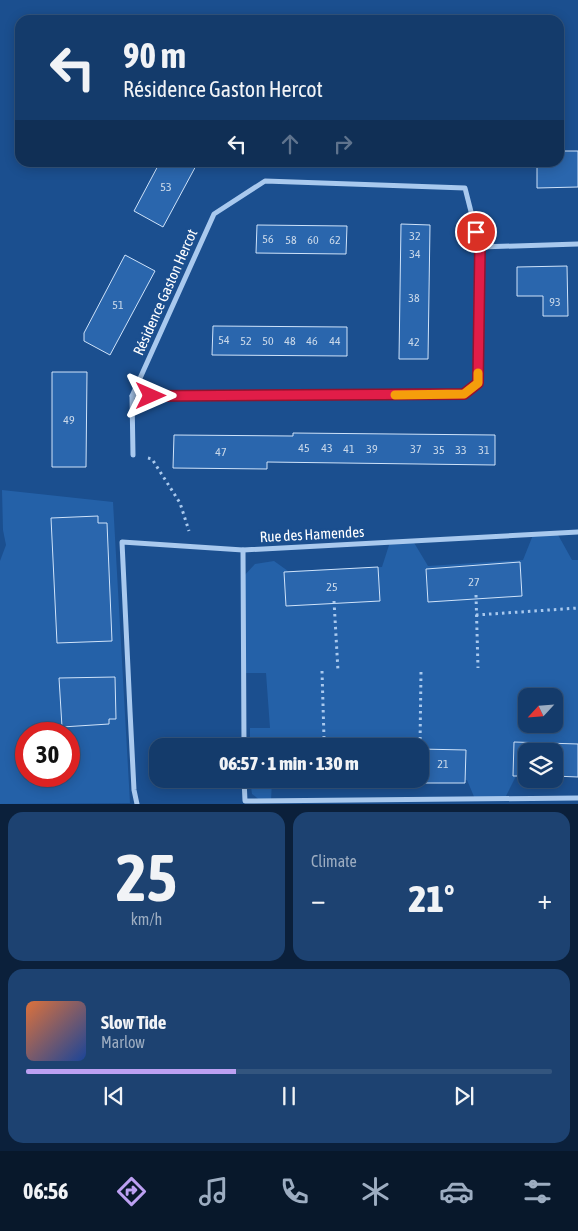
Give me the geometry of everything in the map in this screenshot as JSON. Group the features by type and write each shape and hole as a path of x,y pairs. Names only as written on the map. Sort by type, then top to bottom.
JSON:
{"street":[{"name":"Résidence Gaston Hercot","path":"265,181 465,188 480,247 478,383 464,394 132,396 214,214 265,181"},
{"path":"480,247 578,244"},
{"path":"132,396 133,455"},
{"name":"Rue des Hamendes","path":"244,738 242,673 244,550 578,532"},
{"path":"137,804 134,790 130,721 122,542 244,550"},
{"path":"244,788 243,802 578,798"}],"path":[{"path":"133,455 152,459 180,503 194,546"},
{"path":"476,596 478,668"},
{"path":"334,601 338,671"},
{"path":"476,615 578,608"},
{"path":"322,671 324,738"},
{"path":"420,738 421,671"}],"shaded area":[{"path":"2,490 113,502 130,803 0,804 0,561 6,545 3,530"},
{"path":"557,533 572,560 578,560 578,774 563,774 563,743 518,743 518,774 505,798 475,799 467,780 429,780 429,738 250,738 250,728 270,728 266,673 242,673 242,578 255,564 274,561 288,571 382,567 390,542 413,541 428,566 523,560 533,535"},
{"path":"251,788 272,788 271,801 261,801 252,794"}],"building":[{"path":"564,151 578,151 578,187 537,188 537,167 564,167"},
{"path":"157,167 195,167 163,227 134,211"},
{"path":"401,224 430,225 428,359 399,359"},
{"path":"257,225 347,226 346,254 256,253"},
{"path":"125,255 155,271 110,355 84,341 84,333"},
{"path":"567,266 568,316 543,316 543,296 517,296 517,267"},
{"path":"213,326 347,327 347,356 212,355"},
{"path":"52,372 87,372 86,467 52,467"},
{"path":"293,433 495,435 495,465 267,462 267,469 173,468 174,435 293,436"},
{"path":"98,516 98,523 107,523 112,641 57,643 51,518"},
{"path":"520,562 522,596 428,602 426,569"},
{"path":"378,567 380,601 286,606 284,572"},
{"path":"115,677 116,719 109,719 109,724 80,726 80,722 62,722 59,678"},
{"path":"514,742 546,743 518,743 518,776 513,776"},
{"path":"563,744 578,744 578,777 563,776"},
{"path":"429,749 466,750 465,783 429,783"}],"slow traffic":[{"path":"395,395 464,394 478,383 478,373"}],"route":[{"path":"151,396 464,394 478,383 480,247 476,232"}]}
